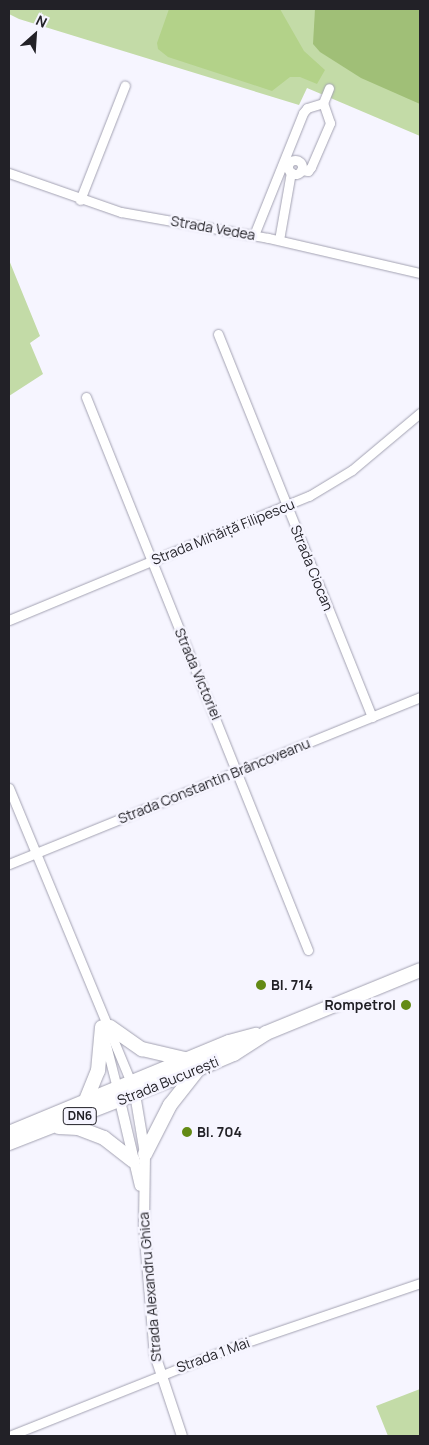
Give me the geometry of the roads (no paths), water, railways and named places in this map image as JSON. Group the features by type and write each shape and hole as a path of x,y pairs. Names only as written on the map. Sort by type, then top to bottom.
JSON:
{"main road":[{"name":"Strada București","path":"9,1143 53,1127 118,1094 193,1064 229,1042 266,1033 420,970"},
{"path":"86,1100 98,1071 106,1027 142,1049 193,1064 145,1154"},
{"name":"Strada București","path":"9,1133 86,1100 118,1094"},
{"path":"53,1127 90,1132 116,1145 133,1161"}],"street":[{"path":"80,200 125,86"},
{"path":"288,166 308,171 311,167 330,123 323,102 329,88"},
{"path":"279,240 288,166 303,113 307,108 323,102"},
{"path":"254,235 288,166"},
{"name":"Strada Vedea","path":"9,172 80,200 121,212 279,240 420,273"},
{"name":"Strada Ciocan","path":"218,334 372,717"},
{"name":"Strada Victoriei","path":"86,397 308,950"},
{"name":"Strada Mihăiță Filipescu","path":"9,620 287,506 352,470 420,413"},
{"name":"Strada Constantin Brâncoveanu","path":"9,864 420,697"},
{"name":"Strada Alexandru Ghica","path":"9,788 106,1027 134,1088 145,1154 142,1194 159,1374 182,1436"},
{"name":"Strada Alexandru Ghica","path":"106,1027 118,1094 142,1194"},
{"name":"Strada 1 Mai","path":"9,1436 159,1374 420,1283"}],"place":[{"name":"Bl. 714","path":"261,985"},
{"name":"Rompetrol","path":"406,1005"},
{"name":"Bl. 704","path":"187,1132"}]}
